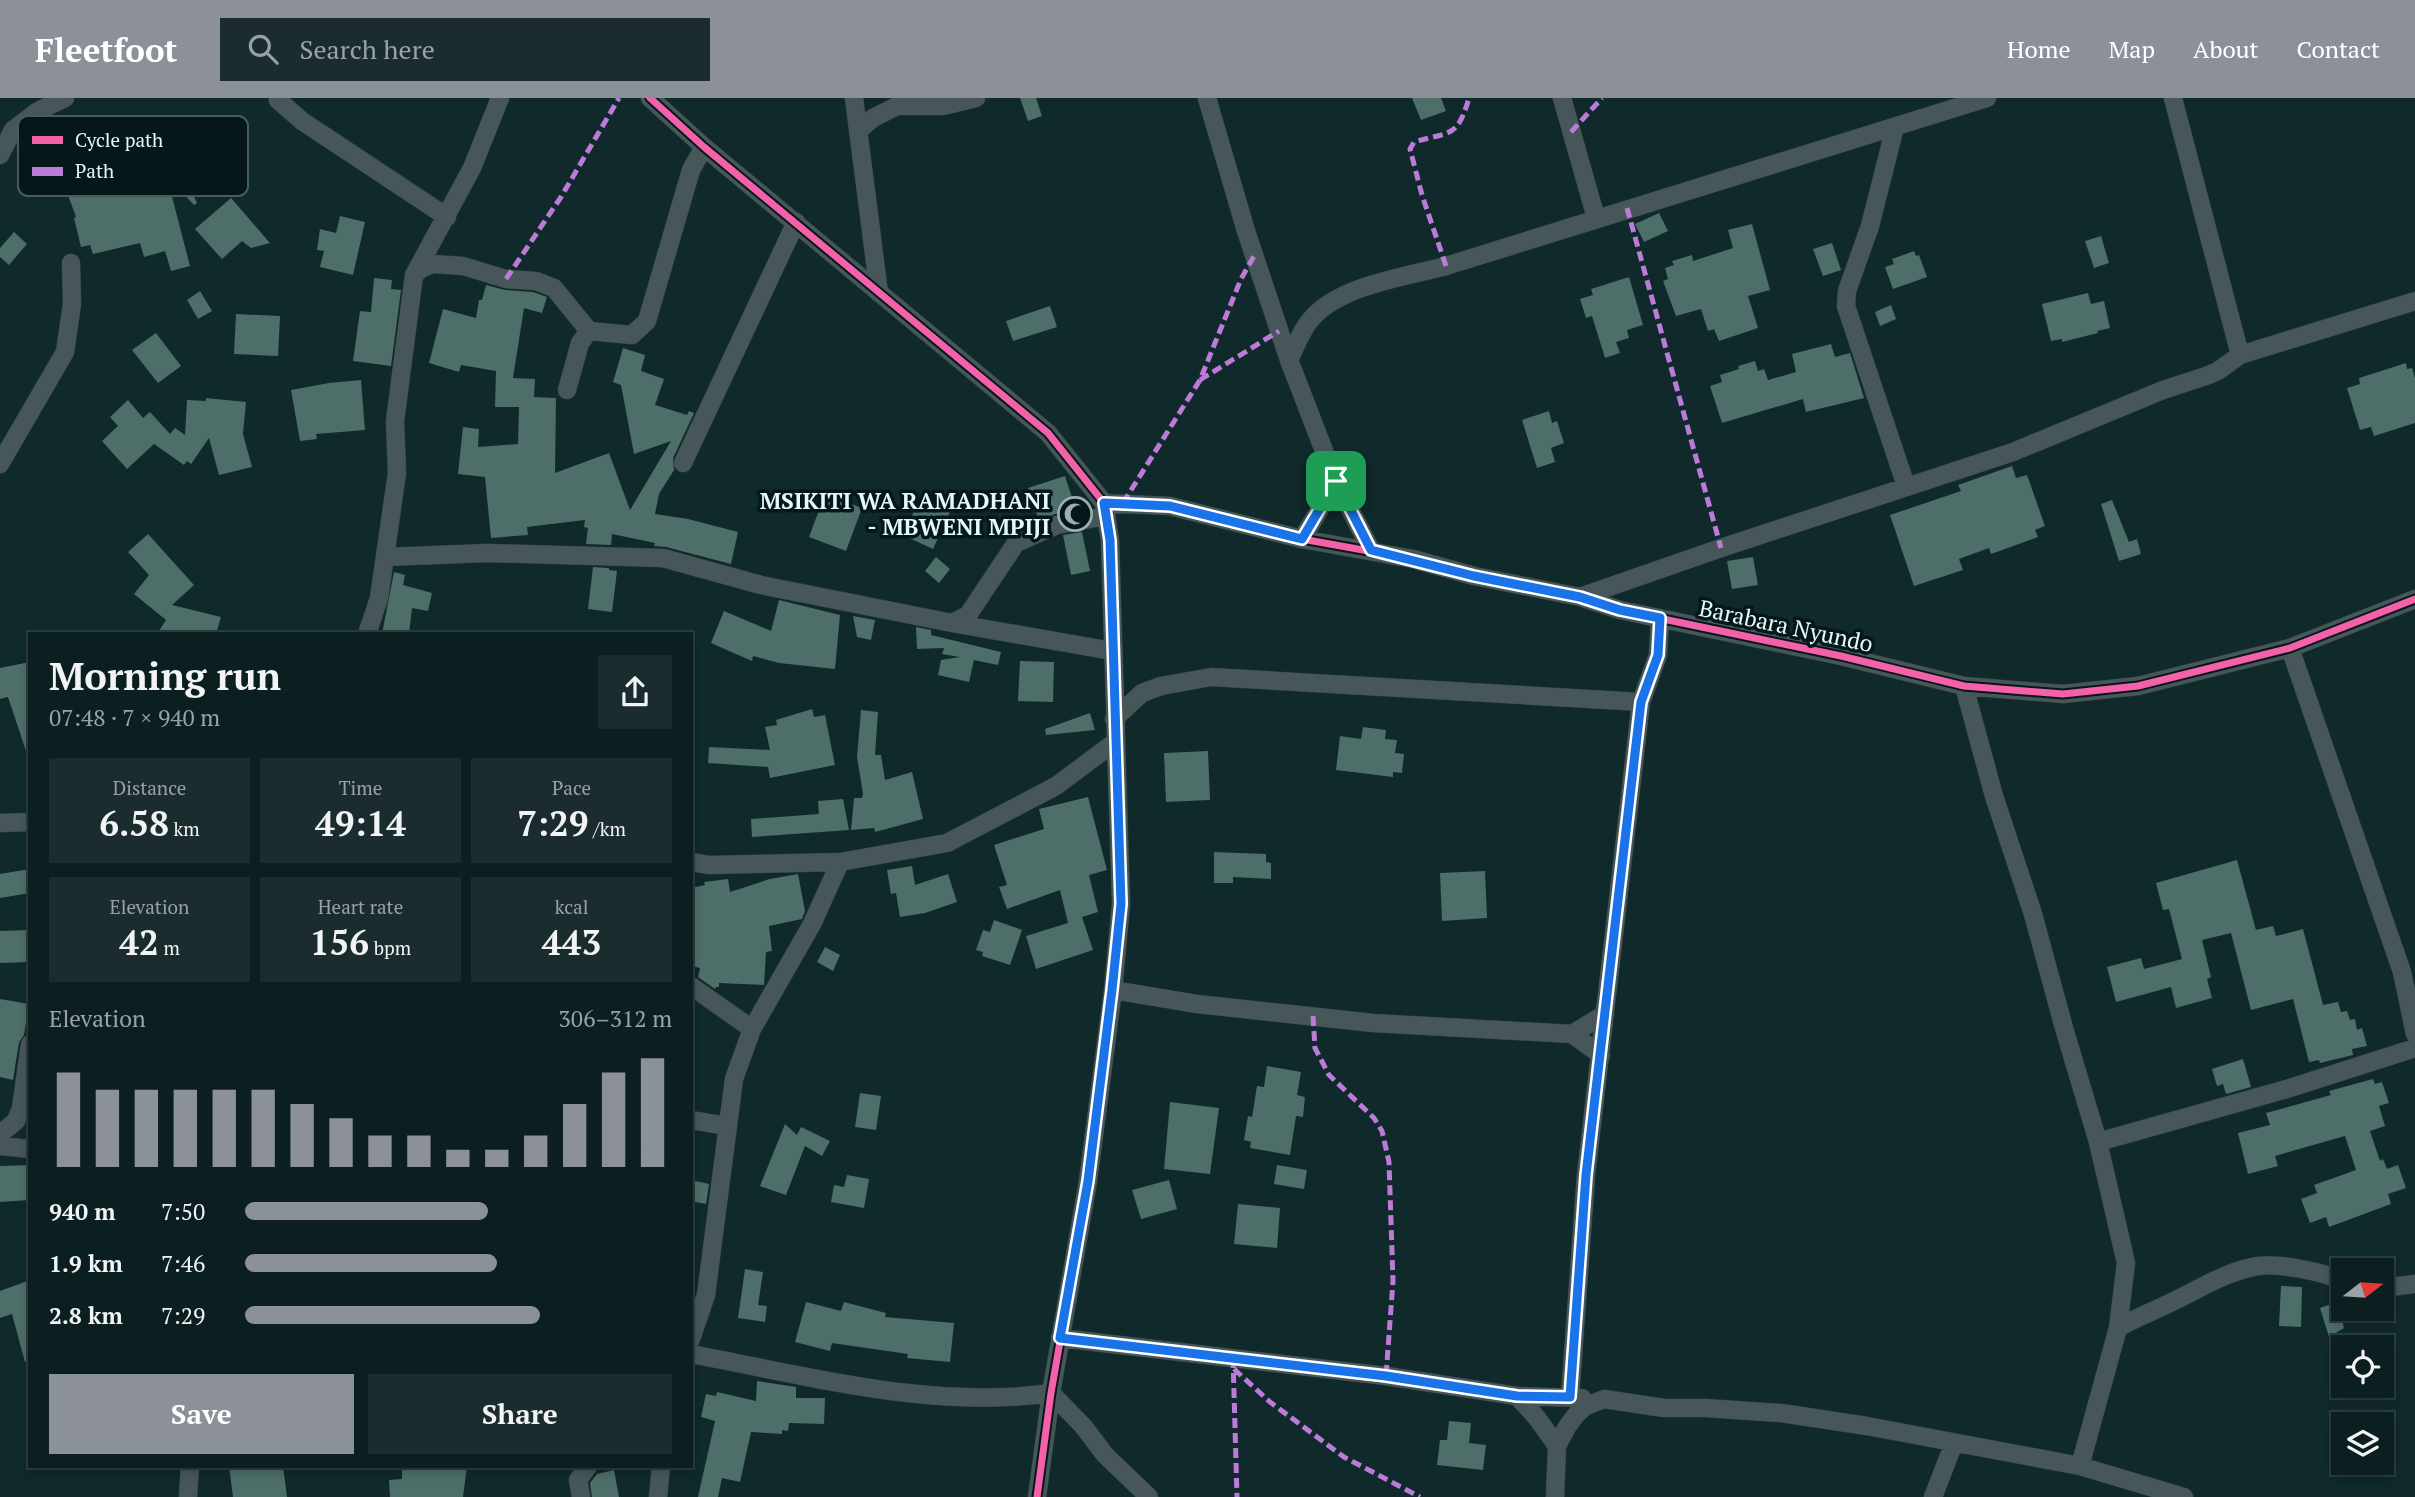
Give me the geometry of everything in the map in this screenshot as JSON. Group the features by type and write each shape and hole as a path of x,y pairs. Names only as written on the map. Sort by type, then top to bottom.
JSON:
{"street":[{"path":"31,116 65,98"},
{"path":"278,98 302,121 447,217"},
{"path":"368,632 379,598 397,473 395,421 414,275 472,168 500,98"},
{"path":"650,98 704,147 1048,433 1105,509 1110,540 1121,904 1088,1181 1051,1393 1037,1497"},
{"path":"853,98 878,293"},
{"path":"858,131 873,118 897,106 943,106 976,98"},
{"path":"1207,98 1246,231 1289,360 1336,481 1371,550"},
{"path":"1562,98 1596,218"},
{"path":"1289,360 1311,318 1329,302 1367,287 1446,266 1987,98"},
{"path":"2173,98 2240,355"},
{"path":"0,155 13,130 18,126"},
{"path":"1895,127 1870,226 1847,291 1846,306 1906,486"},
{"path":"414,275 433,264 463,266 506,279 536,281 554,288 589,331 632,335 647,321 691,170 704,147"},
{"path":"683,463 796,222"},
{"path":"0,464 65,352 72,304 71,263"},
{"path":"1580,597 2013,452 2163,390 2218,371 2240,355 2415,301"},
{"path":"567,390 580,343 589,331"},
{"path":"1302,539 1336,481"},
{"name":"Barabara Nyundo","path":"952,623 968,615 1016,543 1057,525 1105,509 1170,506 1302,539 1371,550 1474,576 1580,597 1620,610 1841,656 1964,686 2063,694 2138,686 2290,648 2415,599"},
{"path":"385,557 487,553 663,558 761,585 952,623 1112,650"},
{"path":"1570,1397 1586,1175 1641,702 1658,655 1660,618"},
{"path":"2290,648 2408,971 2415,1034"},
{"path":"1114,719 1142,693 1161,686 1211,677 1641,702"},
{"path":"1964,686 1994,796 2033,914 2098,1142 2126,1262 2118,1328 2080,1466"},
{"path":"693,862 709,865 840,862 947,843 1056,786 1115,742"},
{"path":"0,823 28,822"},
{"path":"693,1333 706,1295 734,1079 752,1029 811,923 840,862"},
{"path":"693,987 752,1029"},
{"path":"1112,990 1197,1004 1373,1023 1572,1034 1601,1055"},
{"path":"1572,1034 1605,1014"},
{"path":"2098,1142 2336,1074 2415,1048"},
{"path":"0,1134 16,1121 21,1108 28,1058"},
{"path":"693,1120 727,1126"},
{"path":"0,1146 28,1149"},
{"path":"2118,1328 2215,1281 2259,1266 2331,1276"},
{"path":"2394,1287 2415,1284"},
{"path":"1060,1338 1386,1376 1517,1396 1604,1399 1664,1408 1781,1413 1867,1426 2080,1466 2184,1497"},
{"path":"693,1354 892,1392 1016,1398 1051,1393"},
{"path":"1051,1393 1084,1427 1105,1455 1149,1497"},
{"path":"1517,1396 1557,1446"},
{"path":"1555,1497 1557,1446 1567,1427 1584,1407 1604,1399"},
{"path":"1933,1497 1954,1443"},
{"path":"188,1497 190,1468"},
{"path":"581,1497 578,1480 587,1468"},
{"path":"658,1497 661,1468"}],"building":[{"path":"1020,98 1036,98 1042,116 1028,121"},
{"path":"1412,98 1441,98 1446,111 1421,120"},
{"path":"68,196 172,196 190,266 171,271 165,251 144,257 140,243 93,254 90,245 81,247 74,218 76,217"},
{"path":"186,196 194,196 197,203 194,205"},
{"path":"231,198 270,243 251,248 242,241 222,259 195,229"},
{"path":"1659,213 1668,231 1644,242 1635,224"},
{"path":"340,216 365,222 353,275 320,267 324,251 317,250 320,229 336,233"},
{"path":"1752,224 1770,290 1748,296 1758,328 1719,341 1714,329 1708,331 1701,309 1676,316 1663,281 1668,279 1665,268 1674,265 1672,261 1692,255 1693,261 1733,248 1728,230"},
{"path":"14,232 27,244 9,265 0,257 0,248"},
{"path":"2101,236 2109,263 2094,268 2085,241"},
{"path":"1832,243 1841,270 1823,276 1813,249"},
{"path":"1914,251 1916,256 1919,255 1927,277 1893,289 1885,267 1894,264 1892,259"},
{"path":"1629,277 1643,325 1627,330 1629,338 1616,342 1620,353 1605,358 1592,316 1586,318 1580,299 1593,295 1591,289"},
{"path":"374,278 392,280 391,289 401,290 391,366 353,361 360,311 371,312"},
{"path":"486,285 505,290 533,292 547,297 542,313 524,308 513,378 535,379 534,397 556,398 555,473 609,453 630,510 671,441 634,454 621,385 613,382 623,348 645,355 641,371 664,379 655,405 687,415 689,411 694,413 673,458 674,470 659,494 655,514 688,519 738,532 731,564 612,534 611,545 586,544 588,528 584,527 585,520 527,527 528,535 491,538 485,477 458,474 463,427 479,429 478,447 518,444 519,407 495,407 496,371 461,365 459,372 429,363 443,309 476,318 479,300 482,300"},
{"path":"200,291 212,311 198,319 187,300"},
{"path":"2088,293 2091,304 2104,301 2110,328 2062,342 2062,339 2051,341 2042,304"},
{"path":"1891,305 1896,319 1880,326 1875,312"},
{"path":"1050,306 1057,327 1013,341 1006,321"},
{"path":"236,314 280,316 278,356 234,354"},
{"path":"156,333 181,366 158,383 132,350"},
{"path":"1831,344 1835,357 1850,353 1864,398 1806,412 1803,399 1722,423 1710,386 1722,382 1720,375 1755,361 1758,371 1764,369 1768,380 1796,372 1792,354"},
{"path":"2406,363 2407,369 2412,368 2415,378 2415,423 2374,436 2371,427 2360,430 2347,388 2360,384 2359,378"},
{"path":"361,380 365,430 316,434 317,439 300,441 291,390"},
{"path":"206,398 246,402 243,434 252,467 219,475 209,438 191,464 187,461 184,465 154,444 127,469 102,441 118,426 110,417 128,400 143,418 150,412 170,434 175,428 185,435 187,400 206,401"},
{"path":"1549,411 1552,423 1557,421 1564,443 1551,448 1555,462 1537,468 1522,420"},
{"path":"2012,466 2016,478 2027,475 2045,526 2035,530 2038,537 1991,554 1989,548 1959,559 1963,570 1914,586 1890,515 1961,491 1958,485"},
{"path":"1065,476 1076,510 1055,514 1039,521 1028,488"},
{"path":"825,494 862,508 846,551 809,537"},
{"path":"921,496 951,510 933,549 903,535"},
{"path":"2112,500 2129,542 2137,539 2141,554 2119,561 2101,504"},
{"path":"1082,532 1090,571 1071,575 1063,535"},
{"path":"148,534 194,585 172,605 221,617 217,632 158,632 166,620 134,594 149,575 128,552"},
{"path":"936,557 950,569 939,583 925,571"},
{"path":"1753,557 1758,585 1732,589 1727,561"},
{"path":"593,567 617,571 612,612 588,609"},
{"path":"394,572 405,575 403,585 432,593 428,611 412,608 409,632 382,632"},
{"path":"779,600 840,615 835,669 779,663 753,656 752,661 711,643 724,611 771,631"},
{"path":"853,616 875,620 871,640 857,637"},
{"path":"916,627 931,630 931,635 1001,652 998,665 974,660 969,682 938,675 941,660 960,657 942,654 944,648 917,649"},
{"path":"1020,661 1054,662 1053,702 1018,701"},
{"path":"28,662 28,754 8,697 0,699 0,668"},
{"path":"812,709 814,717 825,715 835,765 770,778 768,767 708,763 709,747 770,750 765,727 777,725 776,720"},
{"path":"861,710 878,712 875,755 881,755 885,780 912,772 923,819 875,832 874,828 851,830 854,798 862,798 863,794 857,757"},
{"path":"1090,713 1095,730 1046,735 1045,729"},
{"path":"1363,727 1386,730 1385,739 1397,740 1395,753 1404,754 1402,773 1393,772 1393,777 1336,770 1340,736 1361,739"},
{"path":"1208,751 1210,800 1166,802 1164,753"},
{"path":"1088,797 1107,870 1089,875 1098,912 1082,917 1093,950 1036,969 1026,936 1068,923 1060,890 1007,909 999,887 1007,885 994,845 1044,829 1039,809"},
{"path":"843,799 849,830 752,837 751,819 819,814 818,801"},
{"path":"1214,852 1266,854 1266,862 1271,863 1271,879 1233,877 1233,883 1214,883"},
{"path":"2237,860 2256,930 2273,926 2276,936 2303,929 2323,1005 2338,1002 2341,1012 2347,1011 2350,1020 2355,1019 2357,1030 2362,1028 2367,1046 2352,1049 2353,1055 2320,1063 2319,1060 2309,1062 2293,999 2251,1010 2231,933 2202,940 2211,977 2207,979 2212,998 2176,1008 2171,987 2116,1002 2107,967 2141,958 2144,969 2182,959 2169,909 2163,910 2156,883"},
{"path":"912,866 915,885 948,874 957,902 925,913 900,917 896,893 891,894 887,870"},
{"path":"28,869 28,893 0,898 0,874"},
{"path":"1485,871 1487,918 1442,921 1440,873"},
{"path":"798,874 805,911 802,919 769,926 772,951 766,952 764,985 719,983 719,987 715,989 698,977 700,968 693,966 693,888 705,885 704,882 728,879 730,892 770,879"},
{"path":"994,920 1022,930 1010,965 982,956 983,952 976,950 983,930 990,932"},
{"path":"28,930 28,962 0,963 0,931"},
{"path":"825,947 840,955 833,971 817,962"},
{"path":"0,999 28,1004 13,1080 0,1077"},
{"path":"2243,1059 2251,1087 2226,1094 2223,1084 2217,1086 2212,1069"},
{"path":"1267,1066 1301,1072 1297,1095 1305,1097 1303,1117 1296,1116 1290,1155 1250,1148 1251,1142 1244,1140 1248,1116 1252,1117 1257,1086 1264,1087"},
{"path":"2373,1079 2375,1084 2382,1082 2389,1103 2379,1106 2385,1126 2370,1131 2380,1161 2383,1159 2387,1169 2398,1165 2406,1188 2388,1194 2391,1204 2329,1227 2326,1217 2310,1223 2301,1199 2317,1193 2314,1185 2356,1170 2345,1136 2275,1156 2278,1166 2248,1174 2238,1133 2270,1125 2266,1113 2331,1095 2329,1091"},
{"path":"860,1093 881,1096 876,1130 855,1127"},
{"path":"1170,1102 1219,1108 1210,1174 1164,1169"},
{"path":"785,1124 797,1135 801,1127 830,1141 822,1156 805,1146 786,1195 760,1186"},
{"path":"28,1165 28,1200 0,1202 0,1166"},
{"path":"1277,1165 1307,1170 1304,1189 1274,1184"},
{"path":"847,1175 869,1179 864,1208 831,1202 834,1185 844,1187"},
{"path":"693,1180 709,1184 706,1204 693,1201"},
{"path":"1169,1180 1177,1209 1141,1219 1132,1190"},
{"path":"1238,1204 1280,1208 1277,1248 1234,1244"},
{"path":"745,1269 763,1272 758,1305 767,1306 765,1322 738,1318"},
{"path":"28,1281 28,1361 25,1362 12,1314 0,1318 0,1291"},
{"path":"2281,1286 2302,1287 2301,1327 2279,1326"},
{"path":"806,1302 841,1311 844,1302 886,1313 885,1317 954,1323 950,1362 907,1358 908,1354 832,1343 830,1351 795,1342"},
{"path":"2331,1304 2331,1321 2342,1321 2344,1328 2329,1337 2320,1308"},
{"path":"757,1381 796,1387 796,1398 825,1398 824,1424 789,1423 788,1431 782,1430 782,1434 751,1432 740,1482 722,1478 718,1497 698,1497 715,1421 701,1417 706,1394 716,1396 717,1392 756,1401"},
{"path":"1449,1421 1471,1423 1469,1443 1486,1445 1483,1470 1437,1465 1440,1440 1447,1440"},
{"path":"229,1468 283,1468 287,1497 233,1497"},
{"path":"402,1468 467,1468 463,1497 390,1497 389,1480 402,1479"},
{"path":"614,1470 619,1497 592,1497 590,1483 597,1474"}],"marked path":[{"path":"506,279 561,197 619,98"},
{"path":"1446,266 1410,149 1414,142 1445,134 1456,127 1469,98"},
{"path":"1571,132 1602,98"},
{"path":"1627,208 1721,548"},
{"path":"1123,503 1200,380 1241,279 1254,256"},
{"path":"1200,380 1279,331"},
{"path":"1313,1016 1315,1048 1329,1075 1374,1118 1382,1131 1389,1162 1393,1281 1386,1376"},
{"path":"1233,1358 1237,1497"},
{"path":"1234,1369 1270,1402 1344,1457 1420,1497"}],"cycle path":[{"path":"650,98 704,147 1048,433 1104,503 1110,540 1121,904 1113,990 1088,1181 1051,1393 1037,1497"},
{"path":"1104,503 1170,506 1302,539 1413,559 1474,576 1580,597 1620,610 1841,656 1964,686 2063,694 2138,686 2290,648 2415,599"}],"place":[{"name":"MSIKITI WA RAMADHANI - MBWENI MPIJI","path":"1075,514"}],"route":[{"path":"1336,481 1371,550 1474,576 1580,597 1620,610 1660,618 1658,655 1641,702 1586,1175 1570,1397 1517,1396 1386,1376 1060,1338 1088,1181 1121,904 1110,540 1104,503 1170,506 1302,539 1336,481"}]}
